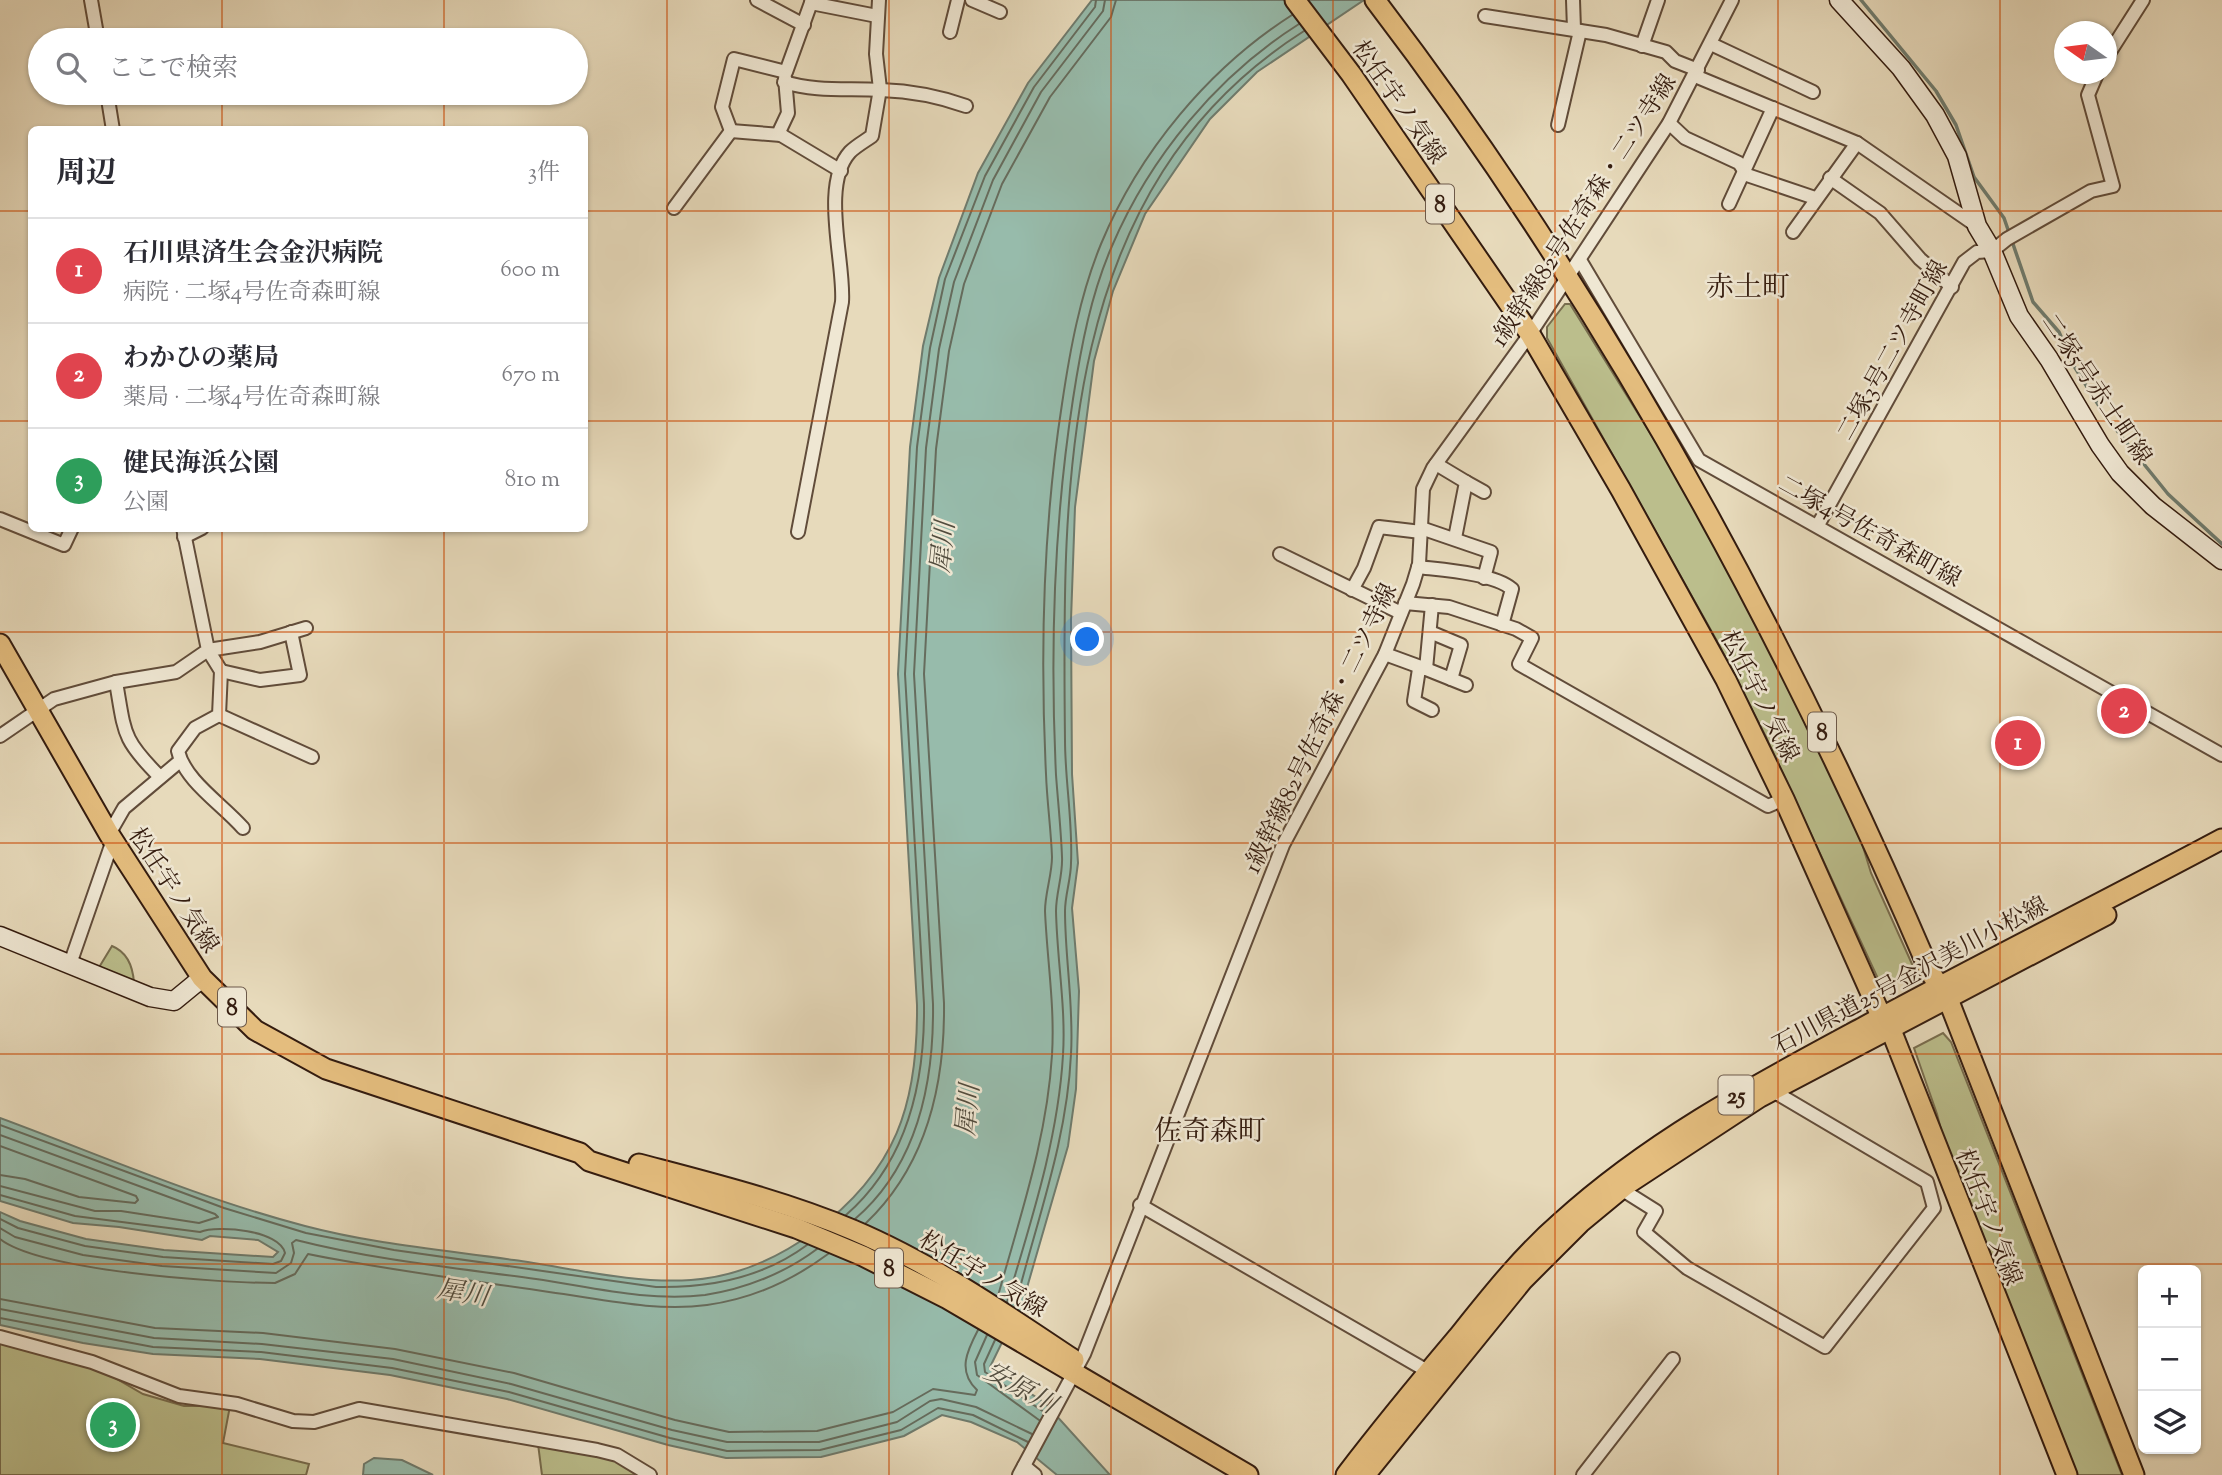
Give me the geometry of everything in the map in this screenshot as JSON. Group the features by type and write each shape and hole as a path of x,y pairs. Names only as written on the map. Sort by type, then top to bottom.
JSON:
{"main road":[{"name":"松任宇ノ気線","path":"1295,0 1351,74 1530,334 1726,680 1784,799 1886,1023 2067,1475"},
{"name":"松任宇ノ気線","path":"1375,0 1406,41 1567,278 1678,462 1817,722 1943,992 2134,1475"},
{"name":"松任宇ノ気線","path":"0,644 111,837 202,978 255,1030 326,1069 580,1153 592,1151 750,1203 820,1217 874,1240 1248,1475"},
{"name":"石川県道25号金沢美川小松線","path":"1365,1475 1523,1280 1580,1223 1621,1189 1709,1128 1886,1023 2222,839"},
{"name":"石川県道25号金沢美川小松線","path":"1943,992 2222,854"},
{"name":"石川県道25号金沢美川小松線","path":"1346,1475 1509,1274 1559,1223 1616,1175 1672,1134 1731,1098 1886,1023"}],"street":[{"path":"91,0 96,28"},
{"path":"757,0 804,25"},
{"path":"798,532 842,302 844,278 836,242 834,212 841,171 850,152 872,136 880,89 878,0"},
{"path":"950,32 958,0"},
{"path":"972,0 1000,12"},
{"path":"1558,125 1577,30 1573,0"},
{"path":"1642,46 1658,0"},
{"name":"1級幹線82号佐奇森・二ツ寺線","path":"1024,1466 1076,1368 1283,845 1385,654 1418,567 1423,489 1436,464 1530,334 1669,123 1732,0"},
{"name":"二塚5号赤土町線","path":"1839,0 1901,68 1935,115 1957,156 1977,226 1993,251 2019,316 2120,472 2153,506 2222,559"},
{"path":"2117,41 2143,0"},
{"path":"781,135 780,130 788,113 785,77 812,1 877,16"},
{"path":"1485,16 1606,35 1666,52 1675,61 1696,73 1857,143 1977,226"},
{"path":"1711,44 1813,92"},
{"path":"731,131 722,107 734,59 785,77 805,89 880,89 938,96 966,106"},
{"name":"二塚3号二ツ寺町線","path":"1818,525 1964,262 1977,252 1993,251 2013,236 2091,191 2113,186 2088,95 2093,84"},
{"path":"109,105 112,126"},
{"path":"1729,204 1773,108"},
{"path":"1669,123 1685,138 1739,163 1747,175 1815,198"},
{"path":"731,131 781,135 841,171"},
{"path":"674,208 731,131"},
{"path":"1793,232 1857,143"},
{"path":"1830,178 1880,213 1920,259 1952,287"},
{"path":"1580,260 1699,460 1678,462"},
{"name":"二塚4号佐奇森町線","path":"1699,460 2222,755"},
{"path":"1436,464 1484,492"},
{"path":"1455,538 1466,482"},
{"path":"0,519 28,530"},
{"path":"1352,590 1364,568 1379,527 1421,530 1455,538 1491,552 1484,578"},
{"path":"32,532 64,545 70,532"},
{"path":"183,533 208,650 221,671 219,715"},
{"path":"1280,554 1352,590 1403,608 1432,605 1449,607 1532,638 1518,664 1768,806 1784,799"},
{"path":"1418,567 1484,578 1512,589 1502,625"},
{"path":"1432,605 1430,632 1414,701 1433,710"},
{"path":"0,736 54,699 116,682 176,672 208,650 260,642 306,628"},
{"path":"221,671 260,680 300,675 291,632"},
{"path":"1430,632 1461,645 1451,679"},
{"path":"1385,654 1466,685"},
{"path":"116,682 125,736 138,756 160,778"},
{"path":"219,715 312,757"},
{"path":"219,715 195,728 177,751 180,761 243,828"},
{"path":"70,964 111,837 124,808 180,761"},
{"path":"0,936 150,997 174,1001 202,978"},
{"path":"1621,1189 1656,1211 1644,1232 1687,1268 1825,1347 1934,1208 1927,1182 1773,1091"},
{"path":"1140,1205 1429,1372"},
{"path":"0,1338 92,1362 179,1396 237,1404 293,1421 314,1422 359,1409 597,1450 617,1455 650,1475"},
{"path":"1583,1475 1673,1359"},
{"path":"1024,1466 1035,1475"}],"green space":[{"path":"1565,304 1570,304 1678,478 1768,644 1856,824 1871,873 1912,964 1911,973 1886,988 1880,983 1765,735 1717,641 1547,338 1547,327"},
{"path":"112,946 122,952 128,961 134,983 98,969"},
{"path":"1943,1033 1951,1042 2122,1475 2074,1475 1949,1161 1937,1114 1914,1048"},
{"path":"0,1342 96,1367 143,1394 184,1406 230,1406 223,1443 309,1464 306,1475 0,1475"},
{"path":"538,1444 607,1455 641,1475 542,1475"}],"water":[{"name":"犀川","path":"1092,0 1364,0 1257,72 1210,119 1145,214 1113,291 1094,361 1075,507 1071,620 1072,774 1078,863 1072,908 1079,991 1076,1089 1068,1146 1024,1298 1034,1303 1024,1301 1021,1313 1010,1326 990,1367 1045,1403 1110,1475 1057,1475 1017,1442 971,1422 942,1415 904,1436 821,1457 726,1458 668,1445 507,1399 390,1375 260,1359 153,1354 83,1343 0,1325 0,1212 20,1221 86,1239 164,1250 273,1257 278,1252 258,1240 210,1236 202,1240 73,1223 0,1201 0,1118 189,1190 305,1226 383,1242 647,1280 708,1278 756,1265 814,1232 865,1185 883,1160 897,1133 913,1074 916,1041 917,1005 898,674 910,447 923,346 939,278 978,173 1028,83"},
{"path":"374,1458 402,1460 433,1475 363,1475 364,1464"}],"waterway":[{"path":"1861,0 1936,91 1956,125 1974,177 2004,218 2033,302 2059,332 2074,366 2106,417 2168,494 2222,544"}],"place":[{"name":"わかひの薬局","path":"2124,711"},
{"name":"石川県済生会金沢病院","path":"2018,743"},
{"name":"健民海浜公園","path":"113,1425"}],"district":[{"name":"赤土町","path":"1748,286"},
{"name":"佐奇森町","path":"1210,1130"}],"water label":[{"name":"安原川","path":"1021,1387"}]}
